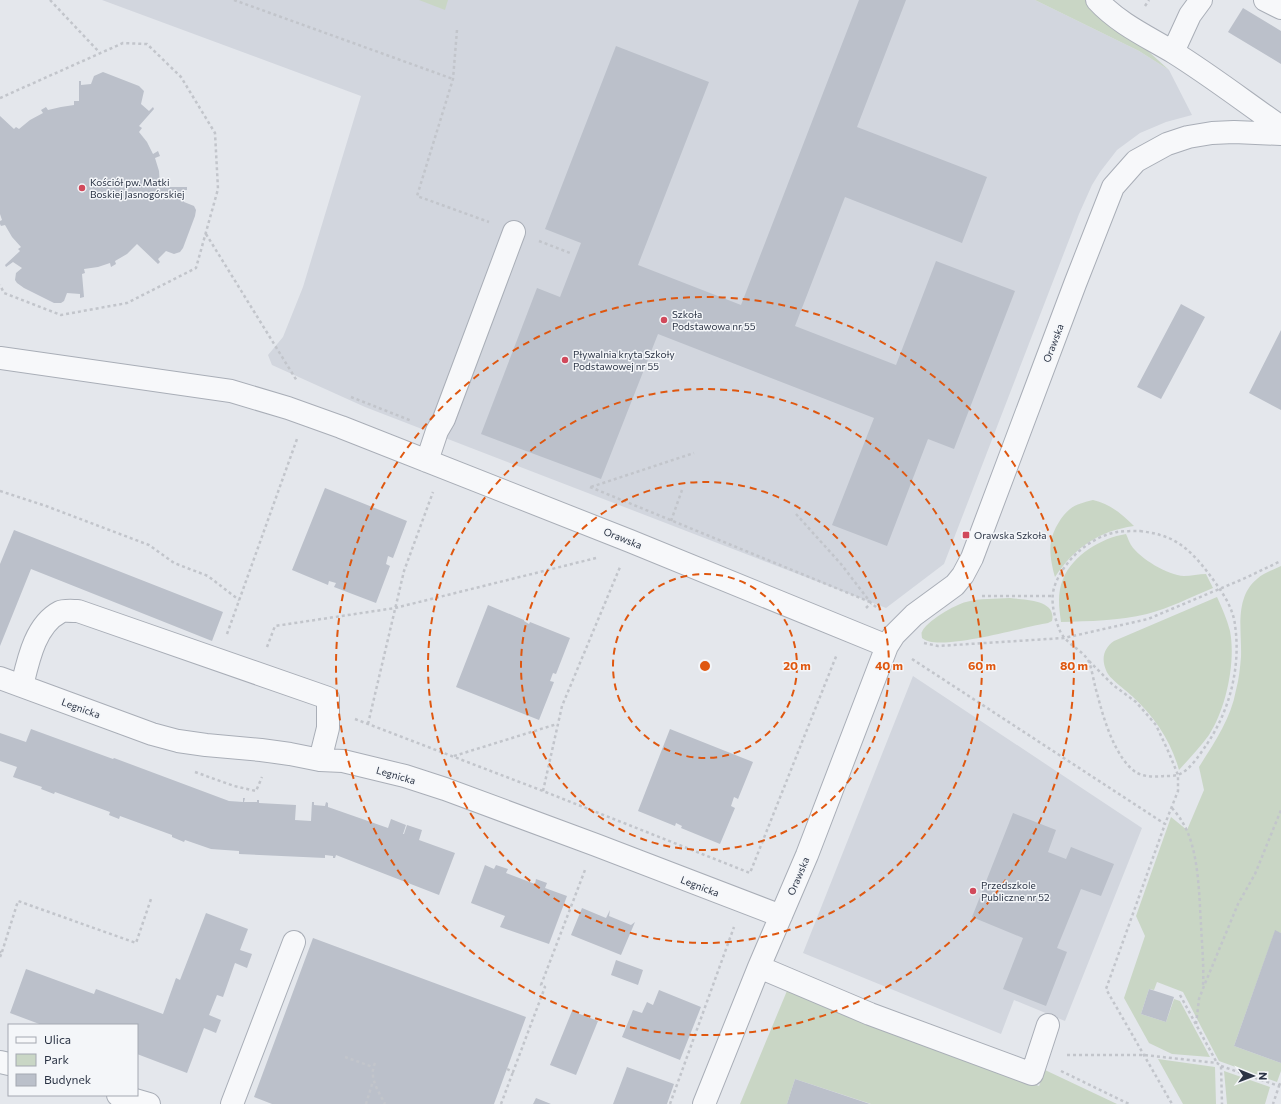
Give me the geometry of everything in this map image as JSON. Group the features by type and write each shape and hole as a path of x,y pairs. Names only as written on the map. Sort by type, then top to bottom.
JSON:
{"street":[{"path":"1097,0 1114,16 1134,30 1173,52 1281,127"},
{"path":"1173,52 1190,15 1201,0"},
{"path":"1265,0 1281,8"},
{"name":"Orawska","path":"704,1104 758,967 807,855 887,646 901,627 914,615 955,585 966,570 972,558 1113,188 1136,162 1167,144 1188,137 1212,133 1234,132 1281,134"},
{"path":"435,464 437,431 444,419 514,232"},
{"name":"Orawska","path":"0,358 231,391 306,414 630,541 887,646"},
{"path":"22,686 26,668 39,633 48,620 61,611 78,612 328,698 328,728 320,760"},
{"name":"Legnicka","path":"0,678 152,734 185,742 269,751 320,760 343,761 405,776 445,789 596,845 781,916"},
{"path":"232,1104 294,942"},
{"path":"758,967 870,1014 1032,1074 1048,1025"},
{"path":"121,1096 149,1104"}],"path":[{"path":"50,0 100,53"},
{"path":"234,0 453,79"},
{"path":"417,196 453,79 457,30"},
{"path":"0,98 123,43 147,44 181,77 215,133 218,189 196,268 127,303 61,315 4,293 0,285"},
{"path":"206,234 300,385 306,414 217,660"},
{"path":"351,397 437,431"},
{"path":"694,453 590,487 871,603"},
{"path":"368,724 404,570 435,464"},
{"path":"671,521 682,490"},
{"path":"0,491 46,506 149,545 174,563 208,576 239,600"},
{"path":"796,514 840,564 871,603 920,642 938,646 1064,638 1148,619 1220,589 1281,561"},
{"path":"1088,661 1096,693 1111,737 1128,765 1139,774 1152,777 1178,775 1194,763 1212,737 1222,715 1232,688 1237,657 1235,624 1220,589 1195,556 1181,545 1161,535 1140,531 1116,532 1097,539 1076,552 1065,566 1054,588 1053,604 1056,620 1064,638 1088,661 1113,685 1136,702 1156,725 1178,775 1178,791 1106,989 1172,1104"},
{"path":"543,791 562,706 630,541"},
{"path":"258,674 275,626 395,608 604,556"},
{"path":"328,710 454,756 750,873 847,629 871,603"},
{"path":"911,658 1165,824"},
{"path":"454,756 558,724"},
{"path":"190,771 234,786 256,791 265,772"},
{"path":"1172,807 1182,821 1189,836 1198,879 1204,972 1202,991"},
{"path":"1196,1024 1199,1000 1202,991 1238,904 1255,874 1281,810"},
{"path":"501,1104 545,987 541,985 588,861 596,845"},
{"path":"0,956 18,901 136,943 151,899"},
{"path":"670,1104 732,932"},
{"path":"1180,995 1217,1063 1221,1066 1279,1086"},
{"path":"1038,1057 1144,1055 1217,1063"},
{"path":"345,1057 373,1067"},
{"path":"1038,1057 1129,1104"},
{"path":"375,1063 373,1067 374,1080 385,1104"},
{"path":"1221,1066 1222,1104"},
{"path":"507,1069 513,1072"},
{"path":"366,1104 374,1080"},
{"path":"1273,1104 1281,1081"}],"shaded area":[{"name":"Szkoła Podstawowa nr 55","path":"102,0 1035,0 1139,51 1169,70 1192,115 1166,122 1140,133 1117,150 1100,172 1092,185 1079,214 944,564 886,608 365,407 272,365 268,355 283,337 303,287 361,96"},
{"name":"Przedszkole Publiczne nr 52","path":"913,676 1142,828 1065,1021 1014,1000 1001,1034 803,953"}],"green space":[{"path":"419,0 448,0 445,10"},
{"path":"1035,0 1085,0 1106,19 1137,41 1169,70 1139,51"},
{"path":"1093,500 1105,504 1115,510 1134,526 1121,528 1099,536 1089,542 1071,557 1055,577 1050,550 1052,537 1056,528 1064,515 1072,507"},
{"path":"1126,534 1130,544 1148,561 1170,573 1177,575 1187,576 1206,574 1213,588 1156,612 1115,619 1061,622 1059,595 1061,584 1068,570 1081,555 1089,549 1107,539"},
{"path":"1281,566 1281,933 1275,931 1234,1046 1281,1063 1281,1071 1277,1082 1219,1061 1183,992 1157,982 1154,990 1149,989 1141,1014 1166,1022 1174,999 1180,1001 1210,1057 1172,1054 1149,1043 1124,998 1145,936 1136,916 1171,817 1187,830 1204,790 1199,767 1226,721 1234,701 1241,657 1240,626 1242,605 1245,596 1250,587 1259,577"},
{"path":"1217,597 1226,618 1232,643 1232,657 1225,699 1209,735 1179,770 1176,759 1166,739 1148,712 1108,673 1104,666 1104,654 1114,641"},
{"path":"1010,598 1031,600 1045,605 1050,608 1052,621 963,641 931,642 922,638 922,632 929,623 941,614 961,603 977,600"},
{"path":"789,986 1039,1086 1045,1070 1117,1104 871,1104 795,1079 787,1104 740,1104"},
{"path":"1158,1059 1215,1067 1216,1104 1183,1104"},
{"path":"1224,1071 1270,1087 1265,1104 1227,1104"}],"building":[{"path":"859,0 906,0 857,127 987,177 962,243 845,197 795,326 896,365 936,261 1015,291 954,449 928,439 887,546 832,525 874,418 658,334 601,479 481,434 537,288 560,297 581,243 545,229 616,46 709,82 638,265 741,305"},
{"path":"1243,8 1281,31 1281,64 1228,32"},
{"name":"Kościół pw. Matki Boskiej Jasnogórskiej","path":"103,72 139,86 144,91 141,104 149,111 153,107 154,109 139,126 142,128 139,132 147,142 153,154 158,151 160,156 155,158 159,171 160,185 165,185 165,187 187,187 187,190 183,190 184,202 194,206 196,210 195,216 183,248 180,252 174,254 166,251 158,259 160,262 158,264 137,244 127,254 115,261 116,264 111,267 110,263 84,269 85,273 82,274 84,297 80,298 80,294 67,293 64,301 61,303 54,303 17,283 15,280 16,273 22,268 13,262 6,267 5,265 20,251 18,249 21,247 12,237 5,225 1,226 0,224 0,221 2,220 0,214 0,116 14,129 16,127 19,129 30,120 43,113 41,110 46,107 48,110 74,105 74,101 79,101 79,81 81,81 81,85 91,84 94,76"},
{"path":"1181,304 1205,317 1161,399 1137,387"},
{"path":"1281,330 1281,410 1249,393"},
{"path":"325,488 407,521 393,558 388,556 386,564 390,566 376,603 334,587 336,583 329,581 328,585 292,570"},
{"path":"14,530 223,612 212,641 31,569 0,646 0,564"},
{"path":"488,605 524,620 529,624 530,622 570,638 556,674 553,673 550,681 554,682 539,720 456,687"},
{"path":"31,729 229,801 243,802 243,798 245,798 244,802 257,802 257,800 259,800 259,803 296,805 295,820 311,821 312,802 314,802 314,805 325,806 326,802 328,803 328,807 388,828 391,819 406,825 403,834 407,825 422,830 419,840 455,853 439,895 336,855 335,858 333,858 333,856 325,855 325,858 239,854 239,851 211,849 185,840 184,842 172,837 172,835 120,816 119,819 109,815 110,812 55,792 54,794 41,789 42,787 13,777 17,767 0,761 0,733 26,742"},
{"path":"670,729 753,762 738,799 734,797 731,806 735,808 720,844 681,828 682,826 676,823 675,826 638,811"},
{"path":"1013,813 1056,830 1048,852 1066,859 1071,847 1114,864 1101,896 1081,889 1057,948 1067,952 1046,1006 1003,989 1023,938 972,917"},
{"path":"485,865 494,869 496,865 508,869 506,873 535,884 536,879 547,883 545,888 567,896 549,944 500,927 505,916 471,903"},
{"path":"582,908 606,918 610,910 609,916 631,925 635,922 621,955 571,935"},
{"path":"206,913 248,929 240,950 252,954 247,968 235,963 223,997 217,995 209,1015 221,1020 216,1033 204,1028 187,1073 138,1054 138,1024 39,1024 10,1013 26,969 94,994 96,989 163,1014 176,978 180,980"},
{"path":"1275,930 1281,933 1281,1063 1234,1046"},
{"path":"313,938 526,1017 494,1104 272,1104 254,1097"},
{"path":"616,960 643,970 638,985 611,975"},
{"path":"1149,989 1174,997 1166,1022 1141,1014"},
{"path":"659,990 701,1007 680,1060 622,1037 633,1010 642,1013 647,1002 653,1005"},
{"path":"572,1011 598,1021 576,1075 550,1065"},
{"path":"627,1067 674,1084 667,1104 613,1104"},
{"path":"795,1079 870,1104 787,1104"},
{"path":"536,1098 551,1104 533,1104"}],"place":[{"name":"Kościół pw. Matki Boskiej Jasnogórskiej","path":"82,188"},
{"name":"Szkoła Podstawowa nr 55","path":"664,320"},
{"name":"Pływalnia kryta Szkoły Podstawowej nr 55","path":"565,360"},
{"name":"Orawska Szkoła","path":"966,535"},
{"name":"Przedszkole Publiczne nr 52","path":"973,891"}]}
